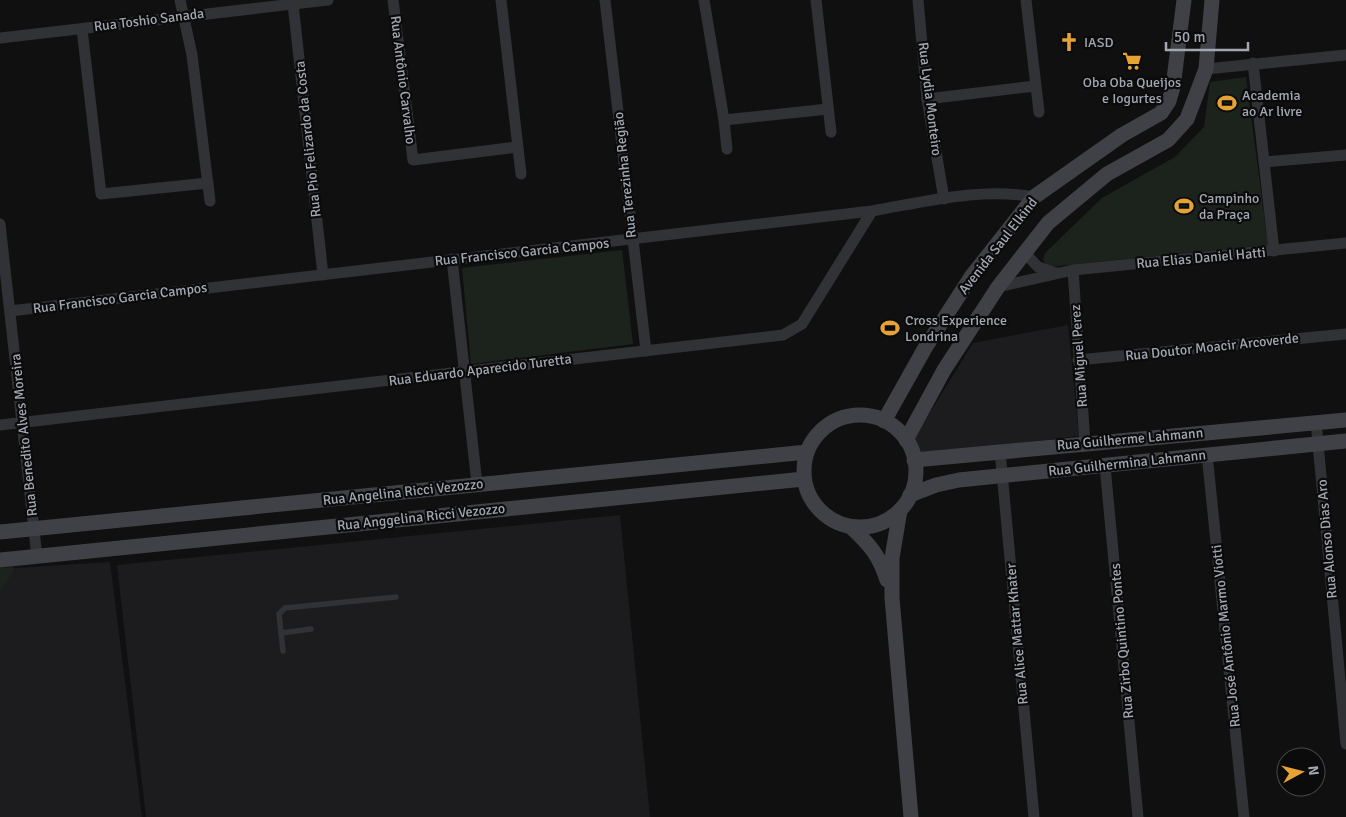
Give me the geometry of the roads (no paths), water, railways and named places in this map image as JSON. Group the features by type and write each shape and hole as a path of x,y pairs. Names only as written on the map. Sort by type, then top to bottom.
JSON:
{"main road":[{"name":"Avenida Saul Elkind","path":"884,421 925,348 970,277 1034,197 1129,131 1161,113 1169,101 1174,87 1184,0"},
{"name":"Avenida Saul Elkind","path":"906,440 944,370 998,287 1048,223 1107,174 1168,140 1186,119 1206,69 1212,0"},
{"path":"1129,131 1144,153"},
{"path":"854,415 869,416 884,421 906,440 914,460 915,478 910,495 900,510 886,521 869,526 851,526 834,521 820,510 810,496 804,479 807,452 820,433 838,419 854,415"},
{"name":"Rua Guilherme Lahmann","path":"914,460 1346,420"},
{"name":"Rua Guilhermina Lahmann","path":"910,495 936,485 960,480 1004,478 1207,454 1346,441"},
{"name":"Rua Angelina Ricci Vezozzo","path":"0,532 807,452"},
{"name":"Rua Anggelina Ricci Vezozzo","path":"38,557 804,479"},
{"path":"449,487 452,515"},
{"path":"900,510 892,558 892,598 911,817"},
{"path":"851,526 869,544 881,560 892,598"},
{"path":"0,560 38,557"}],"street":[{"path":"180,0 192,55 210,201"},
{"name":"Rua Toshio Sanada","path":"0,38 328,0"},
{"name":"Rua Antônio Carvalho","path":"393,0 413,160 517,146"},
{"path":"502,0 521,174"},
{"name":"Rua Terezinha Região","path":"605,0 646,351"},
{"path":"704,0 727,149"},
{"path":"816,0 831,132"},
{"name":"Rua Lydia Monteiro","path":"918,0 927,99 944,199"},
{"path":"1026,0 1039,112"},
{"name":"Rua Pio Felizardo da Costa","path":"293,4 323,274"},
{"path":"82,29 101,194 208,183"},
{"path":"1206,69 1346,55"},
{"path":"1253,63 1274,251"},
{"path":"927,99 1035,86"},
{"path":"724,120 828,109"},
{"path":"1264,162 1346,155"},
{"name":"Rua Francisco Garcia Campos","path":"10,312 452,259 632,240 872,210 944,199 1005,193 1034,197"},
{"name":"Rua Eduardo Aparecido Turetta","path":"0,424 783,335 802,324 872,210"},
{"name":"Rua Benedito Alves Moreira","path":"0,224 1,249 10,312 6,330 22,423 38,557"},
{"name":"Rua Elias Daniel Hatti","path":"998,287 1073,270 1346,243"},
{"path":"1024,252 1038,267 1056,273"},
{"path":"452,259 477,484"},
{"name":"Rua Miguel Perez","path":"1073,270 1078,360 1086,443"},
{"name":"Rua Doutor Moacir Arcoverde","path":"1078,360 1346,334"},
{"name":"Rua Alonso Dias Aro","path":"1316,422 1346,744"},
{"name":"Rua Alice Mattar Khater","path":"1000,451 1034,817"},
{"name":"Rua José Antônio Marmo Viotti","path":"1207,454 1244,817"},
{"name":"Rua Zirbo Quintino Pontes","path":"1105,466 1138,817"}],"lane":[{"path":"283,651 279,614 285,608 396,597"},
{"path":"281,633 311,629"}],"place":[{"name":"IASD","path":"1069,42"},
{"name":"Oba Oba Queijos e Iogurtes","path":"1132,61"},
{"name":"Academia ao Ar livre","path":"1227,103"},
{"name":"Campinho da Praça","path":"1184,206"},
{"name":"Cross Experience Londrina","path":"890,328"}]}
